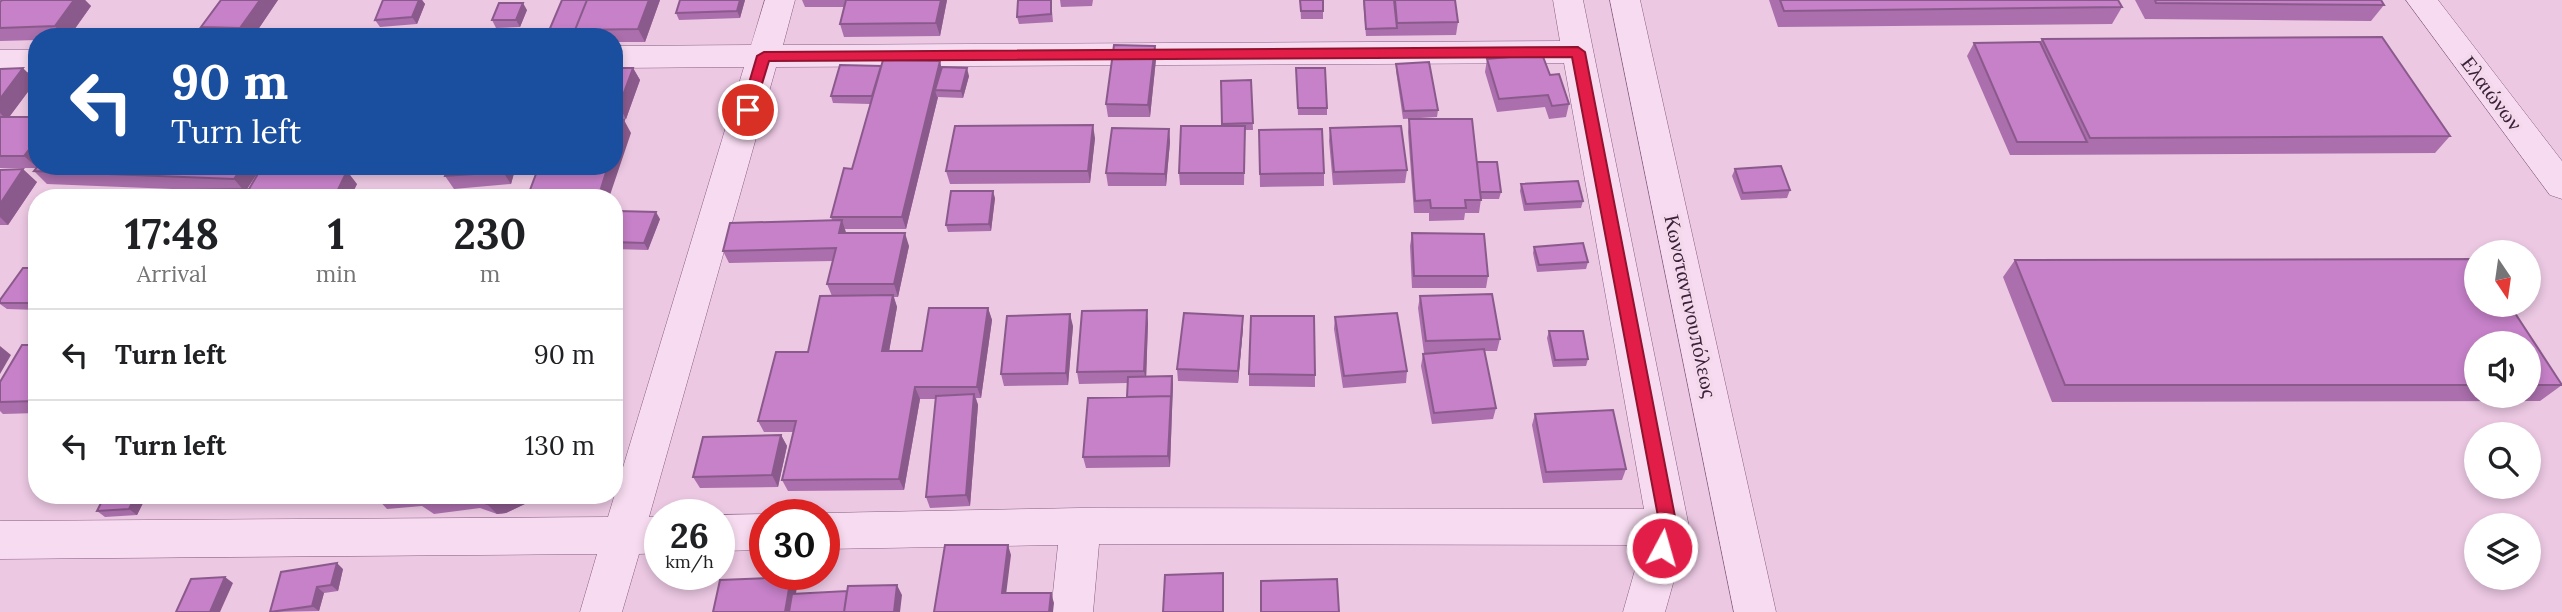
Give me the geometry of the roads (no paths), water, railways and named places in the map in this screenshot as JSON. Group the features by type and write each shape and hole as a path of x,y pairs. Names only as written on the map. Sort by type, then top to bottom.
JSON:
{"street":[{"path":"601,612 642,535 780,0"},
{"path":"1568,0 1668,527 1644,612"},
{"name":"Κωνσταντινουπόλεως","path":"1625,0 1755,612"},
{"name":"Ελαιώνων","path":"2421,0 2562,187"},
{"path":"623,57 1578,52"},
{"path":"0,61 28,61"},
{"path":"840,531 1080,526 1668,527"},
{"path":"1072,612 1080,526"},
{"path":"0,540 642,535"}]}
